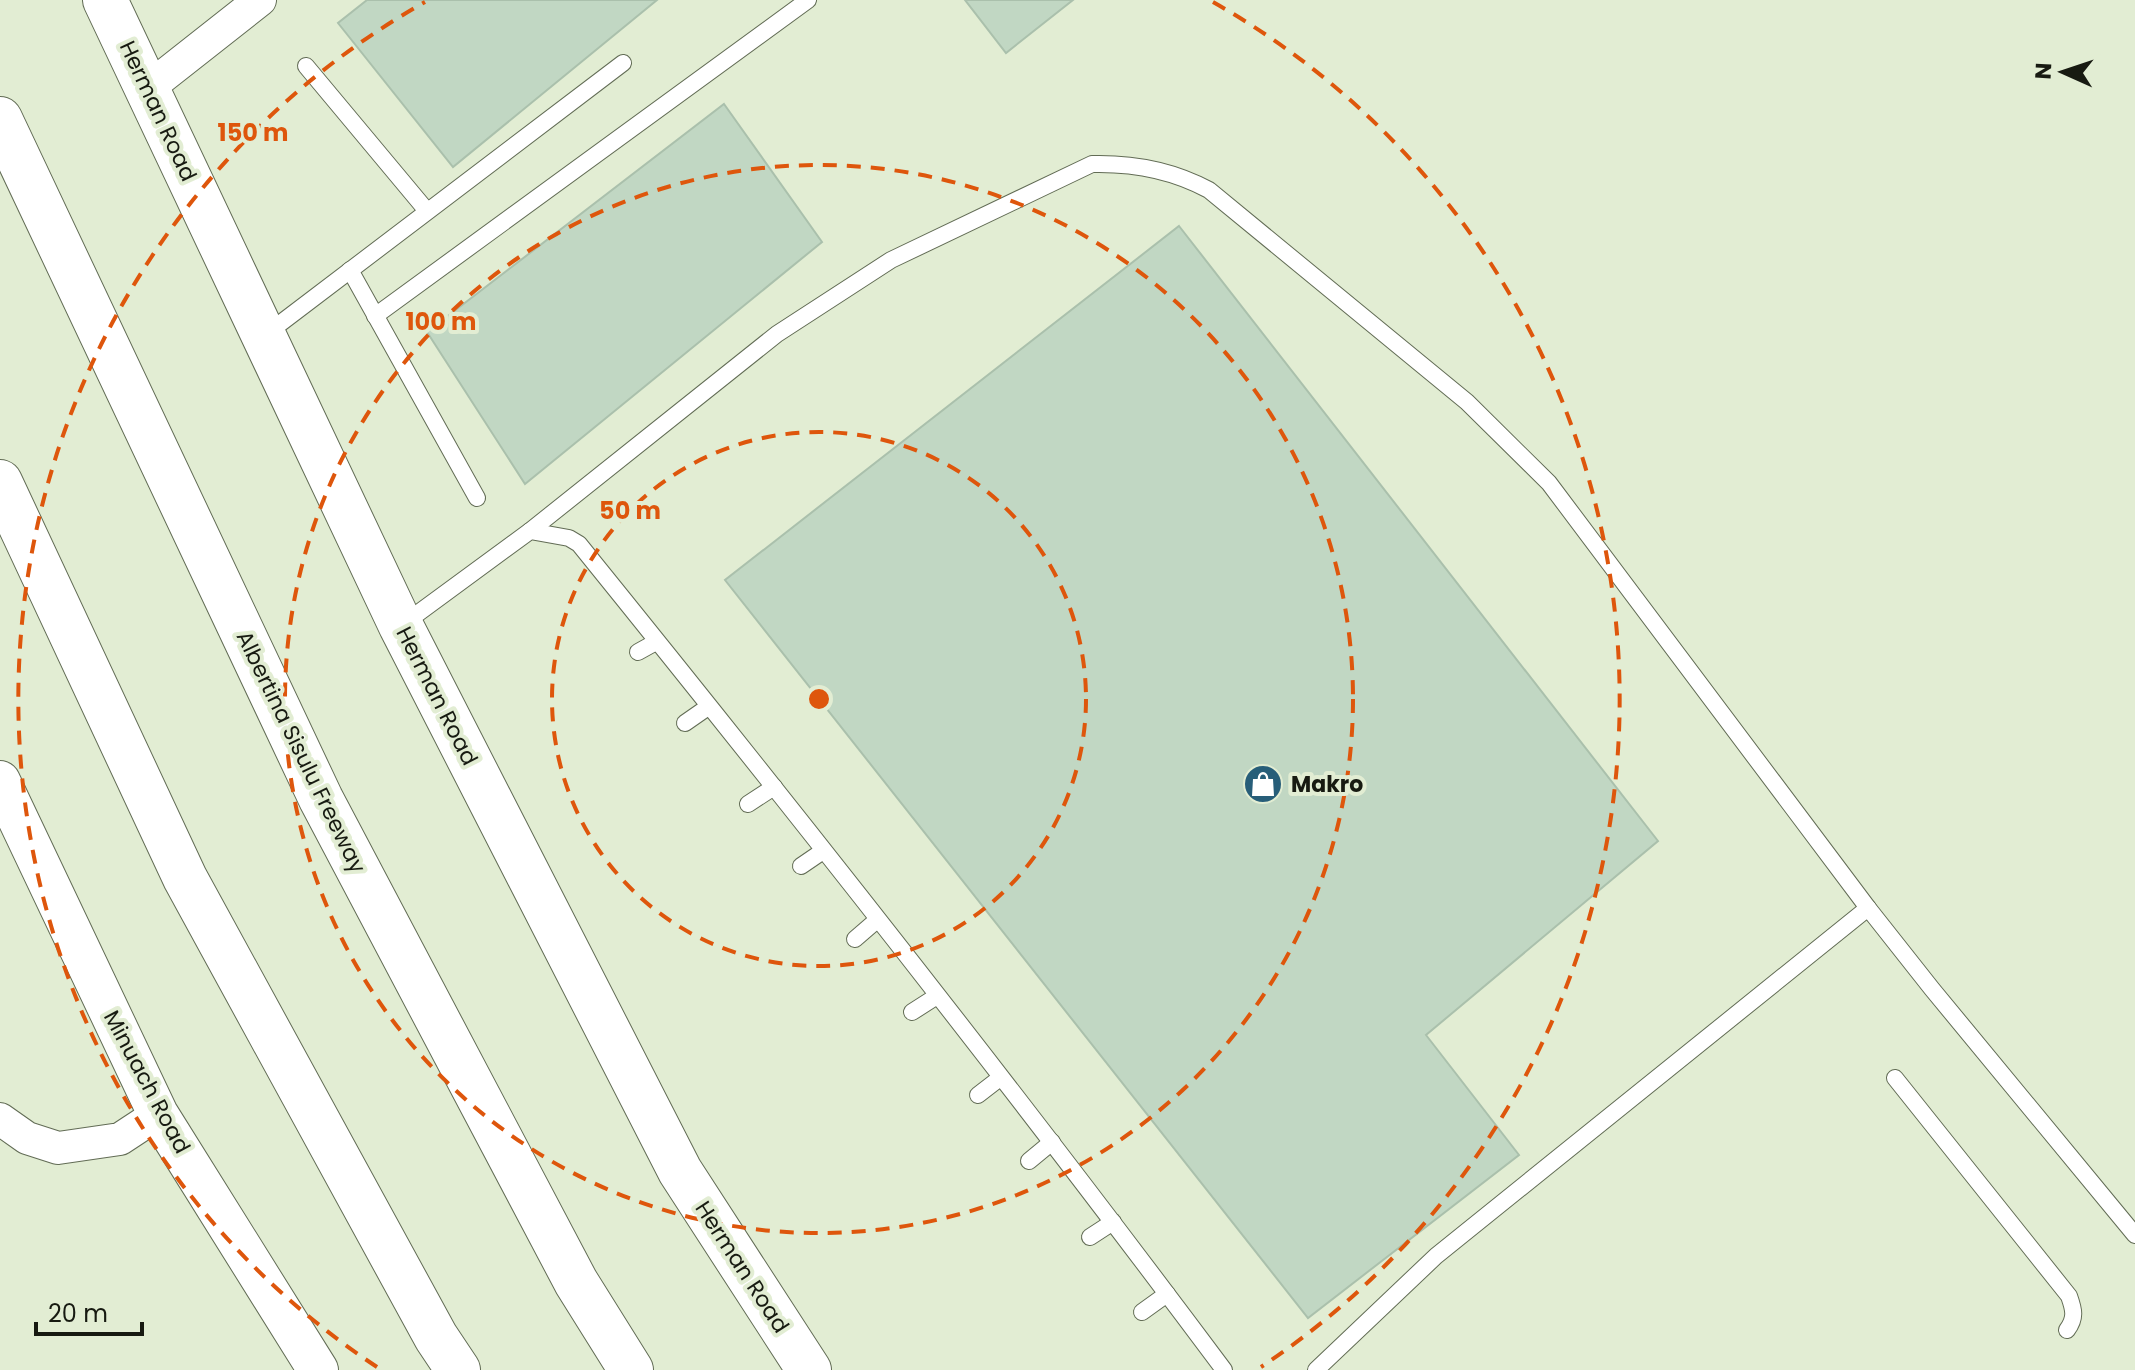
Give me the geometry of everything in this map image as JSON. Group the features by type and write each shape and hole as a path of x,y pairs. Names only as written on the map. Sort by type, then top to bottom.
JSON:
{"main road":[{"name":"Herman Road","path":"105,0 401,626 680,1171 809,1370"},
{"name":"Albertina Sisulu Freeway","path":"0,119 321,799 576,1282 631,1370"},
{"path":"0,482 185,878 436,1337 458,1370"}],"street":[{"path":"147,89 260,0"},
{"name":"Minuach Road","path":"0,781 158,1114 318,1370"},
{"path":"0,1119 27,1138 58,1148 120,1139 158,1114"}],"lane":[{"path":"375,316 808,0"},
{"path":"264,336 623,63"},
{"path":"306,66 427,211"},
{"path":"401,626 530,531 777,334 891,260 1092,164 1118,163 1184,177 1209,190 1467,402 1549,483 1868,908 2135,1235"},
{"path":"350,270 477,498"},
{"path":"530,531 569,538 579,544 1052,1142 1224,1370"},
{"path":"638,652 656,642"},
{"path":"685,723 708,707"},
{"path":"748,804 774,787"},
{"path":"801,866 823,851"},
{"path":"1322,1367 1436,1256 1868,908"},
{"path":"855,939 877,920"},
{"path":"912,1012 937,996"},
{"path":"978,1095 1000,1078"},
{"path":"1895,1078 2069,1296 2074,1314 2067,1330"},
{"path":"1029,1161 1052,1142"},
{"path":"1090,1237 1113,1222"},
{"path":"1142,1312 1167,1294"}],"building":[{"path":"367,0 657,0 453,167 338,23"},
{"path":"965,0 1073,0 1006,53"},
{"path":"724,104 822,242 525,484 427,332"},
{"path":"1179,226 1658,841 1426,1035 1519,1155 1308,1318 725,580"}],"place":[{"name":"Makro","path":"1263,784"}]}
